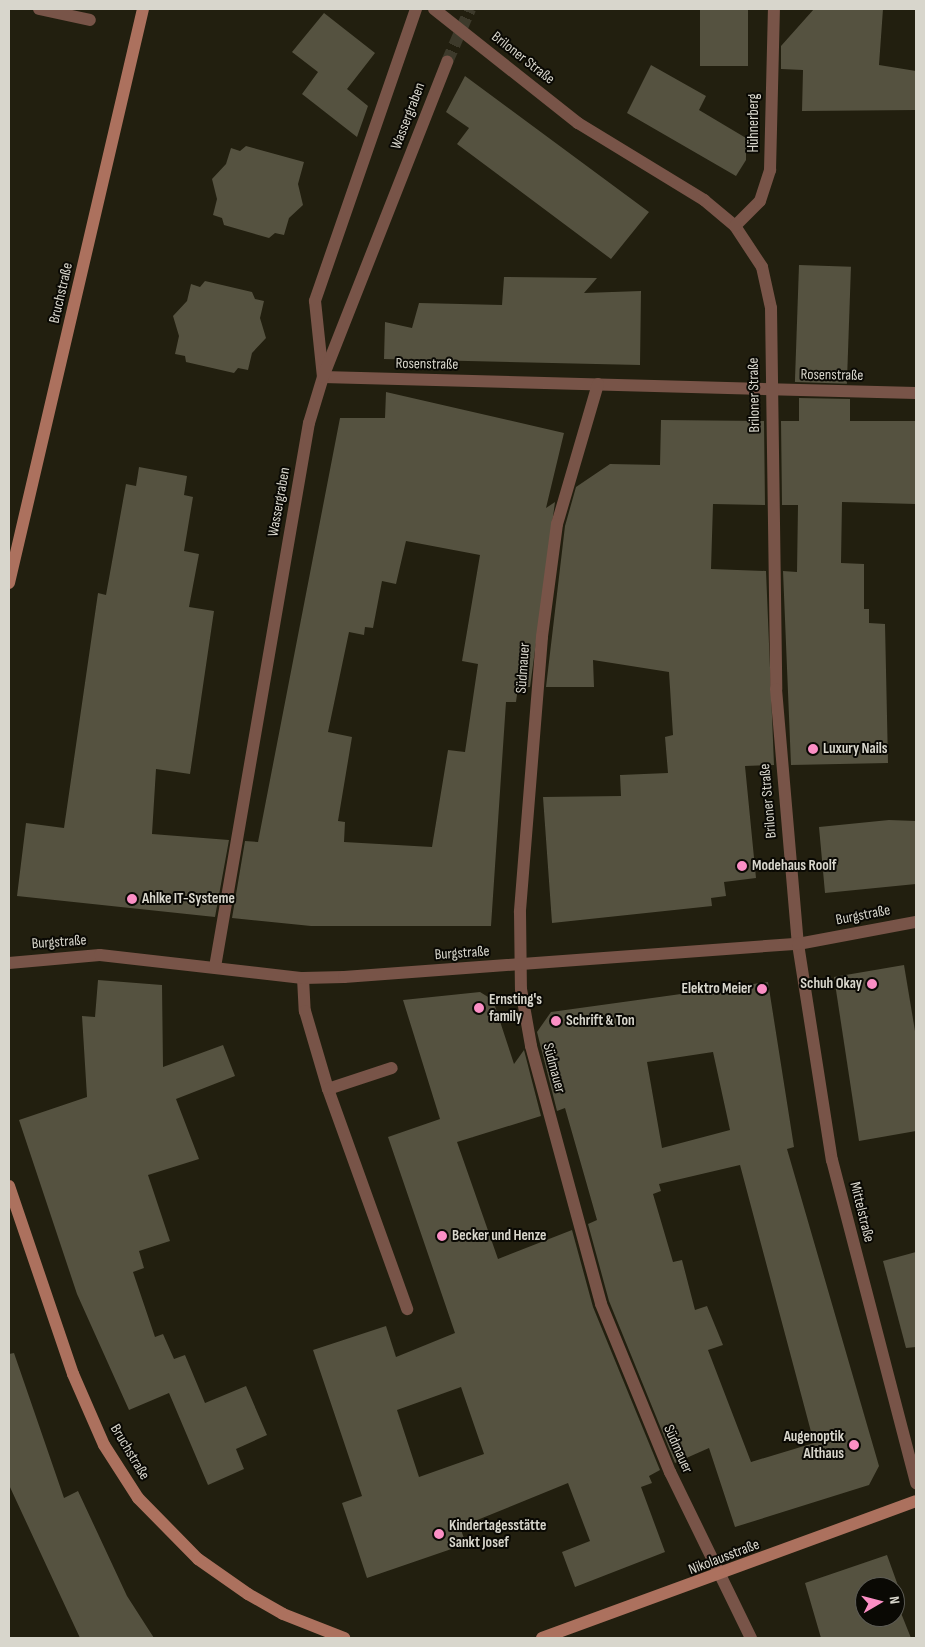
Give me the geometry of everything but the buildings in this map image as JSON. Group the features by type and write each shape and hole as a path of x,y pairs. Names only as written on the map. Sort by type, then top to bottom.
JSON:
{"main road":[{"name":"Bruchstraße","path":"9,583 143,9"},
{"name":"Bruchstraße","path":"9,1186 72,1374 104,1445 138,1498 198,1559 248,1594 283,1614 344,1638"},
{"name":"Nikolausstraße","path":"542,1638 721,1576 916,1501"}],"street":[{"path":"39,9 90,20"},
{"path":"323,377 315,301 416,9"},
{"name":"Briloner Straße","path":"434,9 578,123 704,200 735,226 758,261 767,284 776,689 798,944"},
{"name":"Hühnerberg","path":"735,226 760,201 770,170 774,9"},
{"name":"Wassergraben","path":"215,967 309,424 323,377 447,62"},
{"name":"Rosenstraße","path":"323,377 770,390 916,392"},
{"name":"Südmauer","path":"598,384 558,524 543,628 519,966 531,1046 601,1304 636,1394 751,1638"},
{"name":"Burgstraße","path":"9,962 100,955 303,978 519,966 798,944 916,922"},
{"name":"Mittelstraße","path":"798,944 832,1160 916,1483"},
{"path":"303,978 305,1012 328,1090 406,1309"},
{"path":"328,1090 392,1068"}],"tunnel":[{"path":"447,62 470,9"}],"place":[{"name":"Luxury Nails","path":"813,749"},
{"name":"Modehaus Roolf","path":"742,866"},
{"name":"Ahlke IT-Systeme","path":"132,899"},
{"name":"Schuh Okay","path":"872,984"},
{"name":"Elektro Meier","path":"762,989"},
{"name":"Ernsting's family","path":"479,1008"},
{"name":"Schrift & Ton","path":"556,1021"},
{"name":"Becker und Henze","path":"442,1236"},
{"name":"Augenoptik Althaus","path":"854,1445"},
{"name":"Kindertagesstätte Sankt Josef","path":"439,1534"}]}
